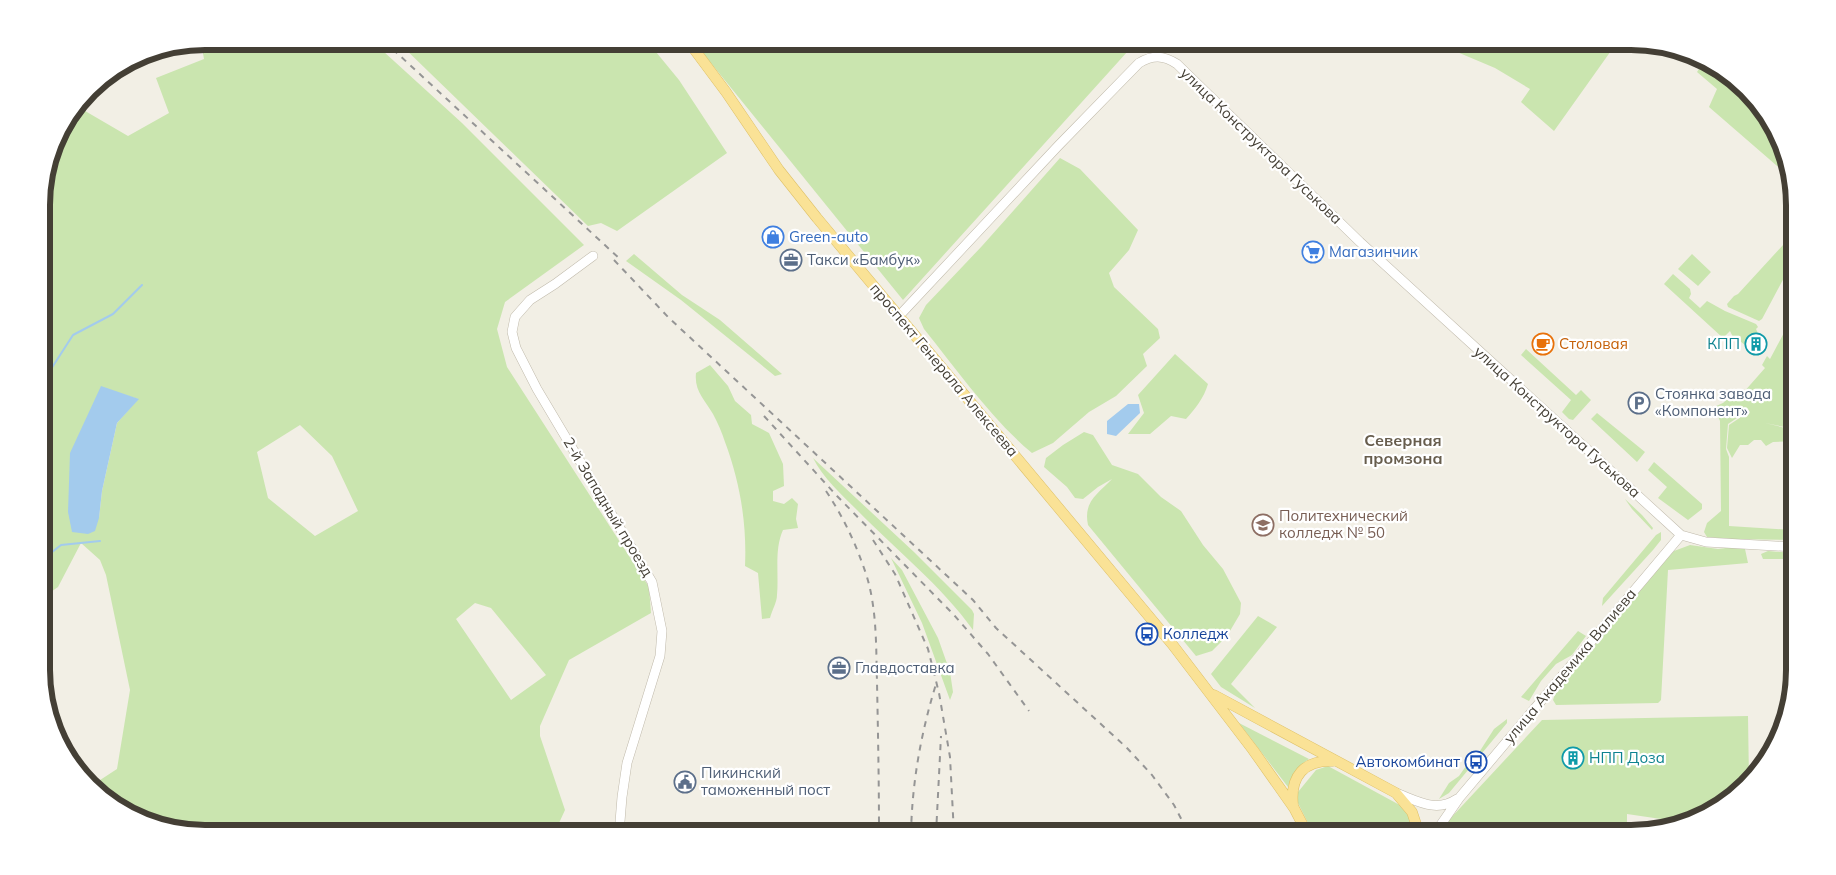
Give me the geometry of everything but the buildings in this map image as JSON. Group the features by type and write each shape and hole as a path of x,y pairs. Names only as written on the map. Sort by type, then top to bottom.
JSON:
{"main road":[{"name":"проспект Генерала Алексеева","path":"695,50 780,170 817,218 1131,593 1209,692 1254,750 1294,808 1302,825"},
{"name":"проспект Генерала Алексеева","path":"1209,692 1396,793 1412,812 1416,825"},
{"path":"1294,808 1293,785 1301,773 1315,763 1334,761"}],"street":[{"name":"улица Конструктора Гуськова","path":"899,316 1058,146 1139,63 1149,57 1160,56 1168,58 1177,64 1360,242 1681,535 1706,542 1786,547"},
{"name":"2-й Западный проезд","path":"593,256 530,300 514,317 512,332 516,348 536,389 652,582 659,609 662,631 660,656 627,763 620,825"},
{"name":"улица Академика Валиева","path":"1441,825 1460,797 1681,535"},
{"name":"улица Академика Валиева","path":"1396,793 1432,806 1443,806 1460,797"}],"green space":[{"path":"202,50 382,50 462,123 584,245 505,302 497,329 507,367 649,587 651,613 569,660 540,726 540,736 565,810 558,825 185,824 165,820 127,804 97,782 117,769 130,690 106,575 100,560 81,543 58,587 50,592 51,185 55,165 62,146 71,127 83,110 128,136 169,113 156,78 204,59","holes":["101,387 138,399 117,423 102,491 99,518","300,425 332,456 358,511 315,536 268,498 257,452","475,603 491,608 546,675 511,700 456,619"]},
{"path":"406,50 654,50 679,80 727,153 617,231 601,223 588,226"},
{"path":"700,50 1129,50 903,300"},
{"path":"1452,50 1612,50 1554,131 1521,102 1530,89 1495,68"},
{"path":"1700,67 1708,71 1741,95 1765,128 1774,146 1782,170 1709,107 1717,89 1697,72"},
{"path":"1060,158 1080,169 1138,230 1129,250 1109,273 1114,287 1158,329 1160,338 1143,354 1147,366 1116,396 1089,412 1053,443 1032,453 1003,426 976,394 924,329 919,318 926,305 982,246"},
{"path":"1786,242 1786,274 1762,319 1759,321 1728,307 1727,304"},
{"path":"634,254 682,295 720,320 782,374 775,376 681,300 626,261"},
{"path":"1692,254 1711,272 1698,286 1678,269"},
{"path":"1673,274 1690,289 1691,294 1689,298 1700,308 1707,301 1756,324 1760,338 1757,342 1753,339 1746,346 1740,341 1735,341 1730,331 1723,338 1664,284"},
{"path":"1786,329 1786,427 1765,423 1786,428 1786,441 1773,442 1766,446 1761,440 1754,440 1748,445 1740,445 1732,458 1727,448 1729,425 1741,417 1728,424 1726,449 1729,457 1729,526 1786,530 1786,540 1707,537 1704,532 1707,523 1721,511 1720,421 1714,407 1723,403 1738,390 1743,393 1765,368 1762,365 1767,356 1770,359"},
{"path":"1526,349 1576,395 1581,390 1591,400 1573,420 1569,419 1562,412 1571,400 1521,355"},
{"path":"1175,354 1208,384 1202,399 1186,419 1171,416 1150,434 1128,434 1144,413 1138,395"},
{"path":"710,365 728,386 735,401 751,415 752,424 769,433 783,464 784,486 773,491 773,501 784,504 792,498 798,504 796,519 798,528 783,530 780,538 777,598 770,618 762,619 758,573 745,566 744,519 735,472 717,421 697,385 696,373"},
{"path":"1597,413 1645,452 1637,462 1591,419"},
{"path":"1084,432 1093,435 1112,465 1138,474 1161,497 1181,511 1203,545 1223,569 1241,603 1240,614 1227,636 1212,651 1196,656 1088,525 1087,517 1090,504 1112,479 1083,499 1075,498 1067,487 1044,467 1046,458"},
{"path":"813,458 914,552 972,610 974,614 973,630 933,583 833,486"},
{"path":"1654,462 1702,504 1702,509 1688,520 1658,498 1667,487 1648,470"},
{"path":"1625,499 1642,515 1653,528 1652,530 1632,509"},
{"path":"1661,532 1661,540 1602,606 1603,598 1656,535"},
{"path":"1690,545 1718,549 1741,546 1745,549 1748,563 1668,570 1661,700 1658,703 1556,705 1553,700 1555,694 1657,569 1674,551"},
{"path":"1768,551 1786,552 1786,559 1763,559 1761,554"},
{"path":"891,558 902,570 938,638 950,672 953,692 950,700 922,623"},
{"path":"1258,616 1277,627 1231,684 1255,708 1221,687 1211,674"},
{"path":"1578,631 1586,636 1572,655 1556,664 1541,681 1529,701 1521,697"},
{"path":"1748,716 1749,770 1741,780 1725,793 1708,804 1674,819 1627,814 1627,825 1449,825 1448,821 1542,720"},
{"path":"1507,719 1507,723 1449,793 1439,799 1449,783 1459,776 1471,759 1478,754 1494,729"},
{"path":"1239,723 1309,759 1296,771 1288,787"},
{"path":"1328,766 1407,809 1413,825 1309,825 1297,801 1298,792 1316,770"}],"water":[{"path":"101,386 139,399 117,423 95,531 88,534 72,532 68,512 70,453"},
{"path":"1128,404 1139,404 1140,413 1116,436 1107,434 1107,421"}],"waterway":[{"path":"50,371 73,335 113,314 142,285"},
{"path":"50,554 61,545 100,541"}],"railway":[{"path":"394,50 621,260"},
{"path":"614,260 669,318 973,600 996,628 1127,748 1152,775 1174,805 1184,825"},
{"path":"764,416 837,496 954,615 988,654 1029,711"},
{"path":"826,491 839,511 859,554 873,603 876,656 879,825"},
{"path":"873,540 895,574 928,649 939,693 950,757 954,825"},
{"path":"911,825 918,758 936,684"},
{"path":"936,825 941,736"}],"place":[{"name":"Green-auto","path":"773,237"},
{"name":"Магазинчик","path":"1313,252"},
{"name":"Такси «Бамбук»","path":"791,260"},
{"name":"Столовая","path":"1543,344"},
{"name":"КПП","path":"1756,344"},
{"name":"Стоянка завода «Компонент»","path":"1639,403"},
{"name":"Политехнический колледж № 50","path":"1263,525"},
{"name":"Колледж","path":"1147,634"},
{"name":"Главдоставка","path":"839,668"},
{"name":"НПП Доза","path":"1573,758"},
{"name":"Автокомбинат","path":"1476,762"},
{"name":"Пикинский таможенный пост","path":"685,782"}],"district":[{"name":"Северная промзона","path":"1403,449"}]}
